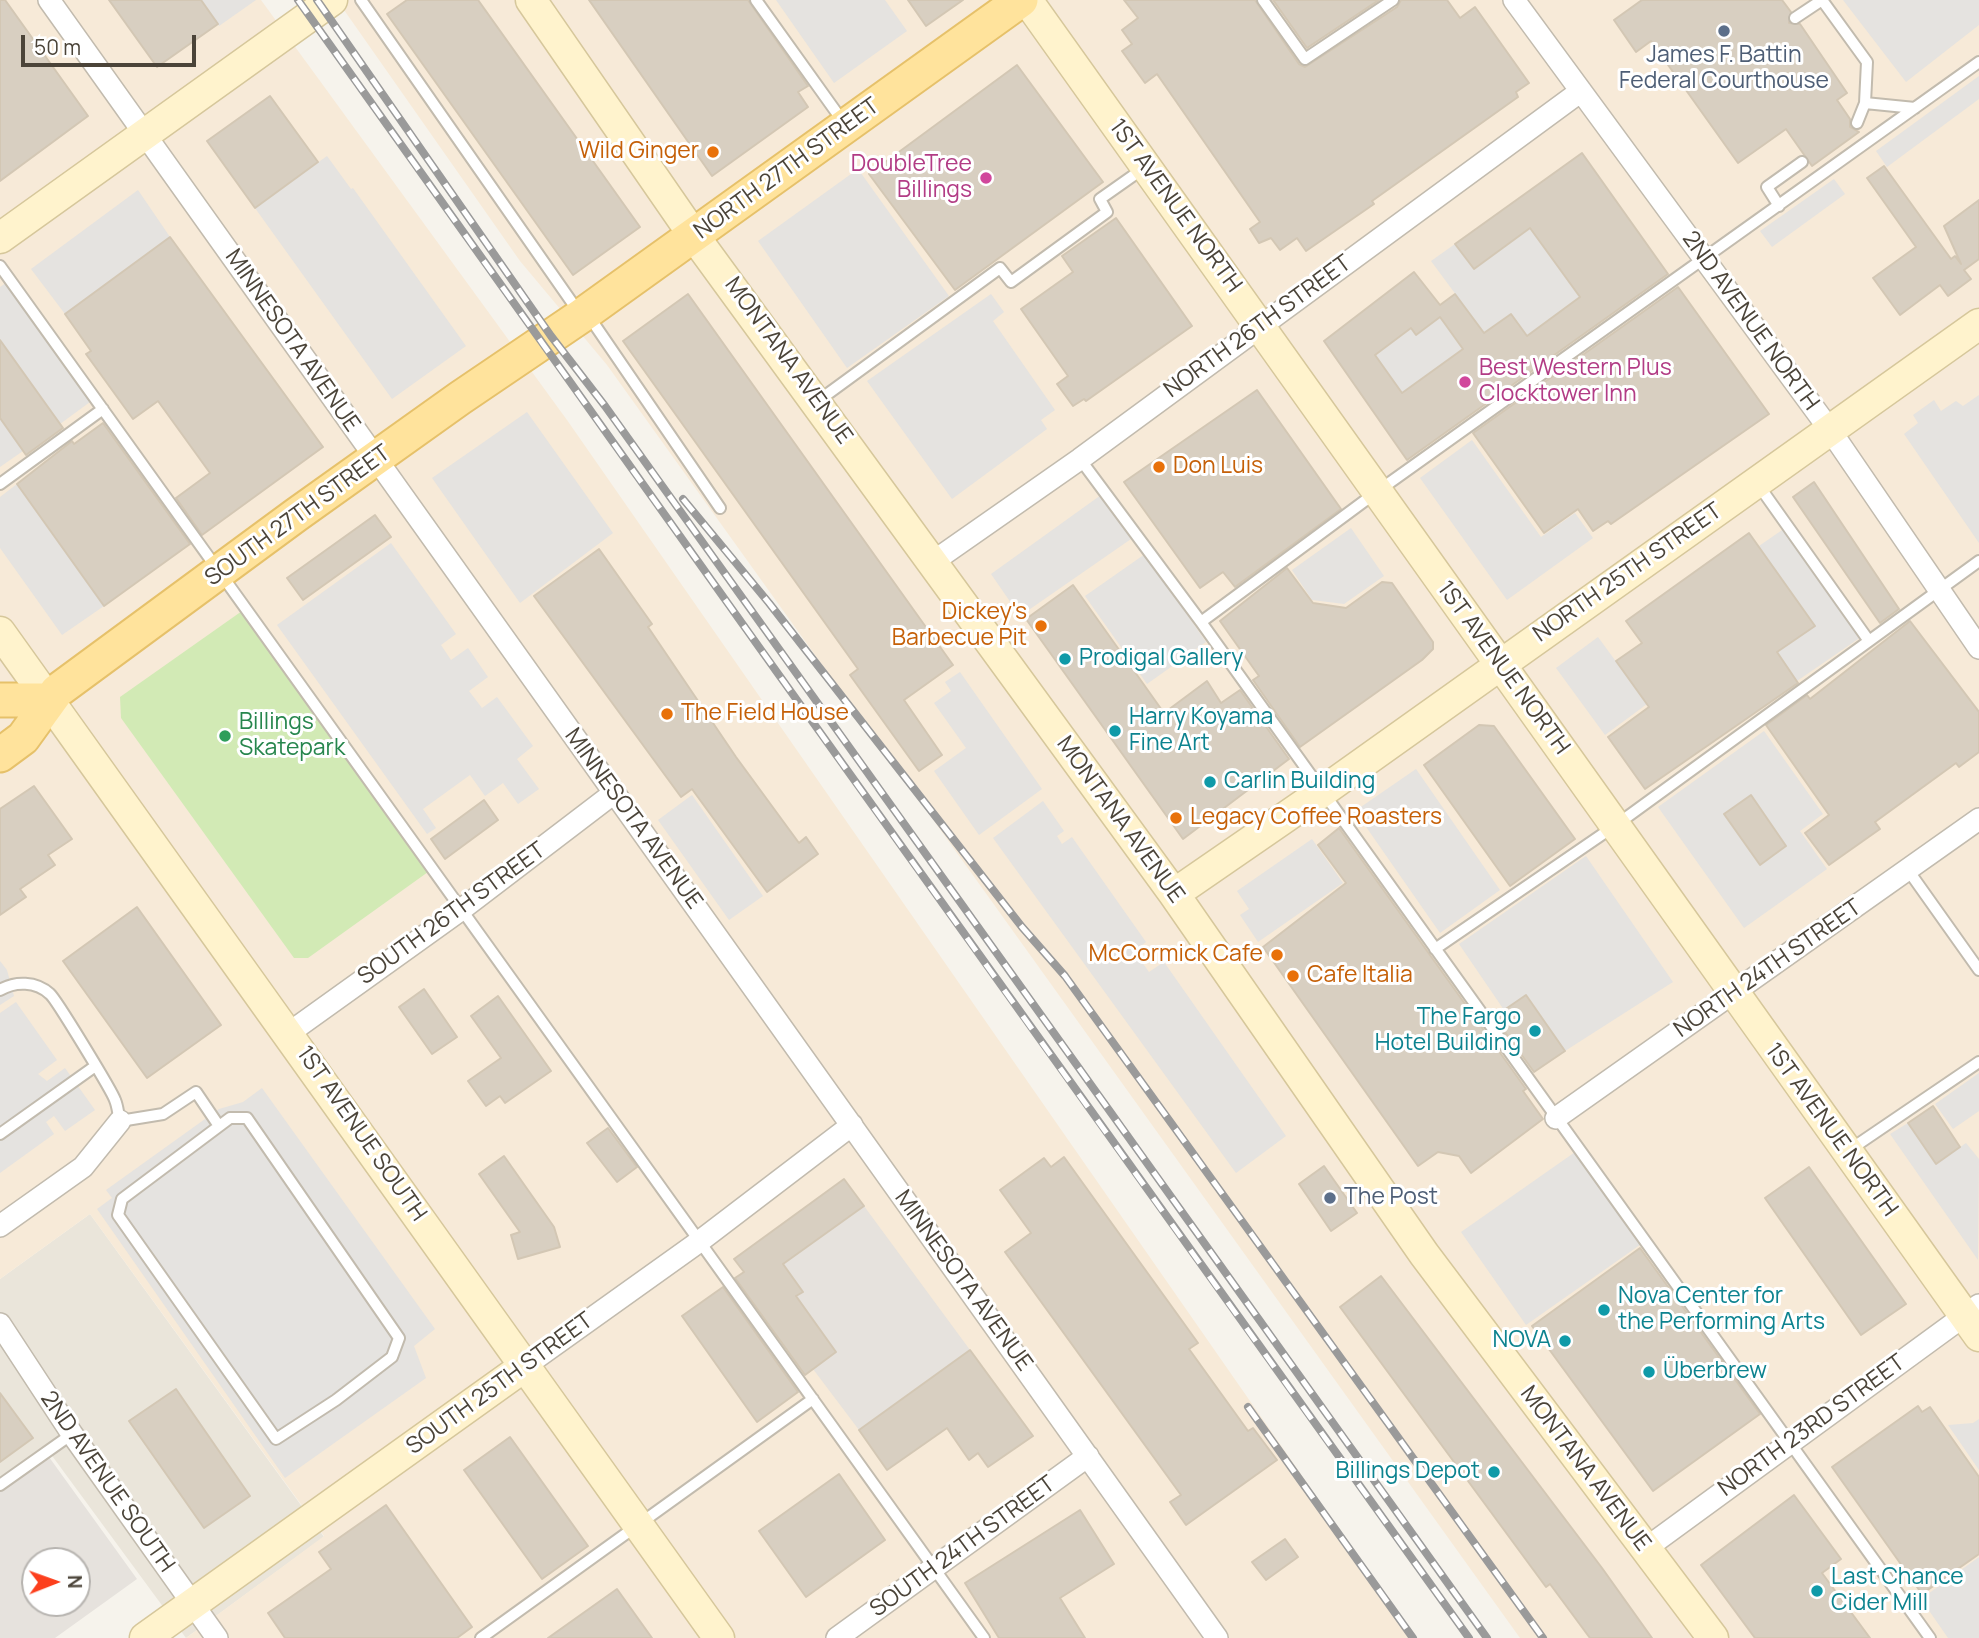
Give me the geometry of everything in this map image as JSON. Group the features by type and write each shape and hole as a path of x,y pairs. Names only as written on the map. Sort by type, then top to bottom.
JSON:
{"main road":[{"name":"MONTANA AVENUE","path":"531,0 694,236 818,401 1174,894 1419,1246 1713,1638"},
{"name":"NORTH 27TH STREET","path":"551,336 584,315 1021,0"},
{"name":"1ST AVENUE NORTH","path":"1027,0 1846,1152 1974,1318"},
{"path":"0,238 327,4"},
{"name":"NORTH 25TH STREET","path":"1174,894 1322,792 1979,324"},
{"name":"SOUTH 27TH STREET","path":"0,755 23,738 48,700 376,458 551,336"},
{"name":"1ST AVENUE SOUTH","path":"0,632 719,1638"},
{"path":"0,700 48,700"},
{"name":"SOUTH 25TH STREET","path":"145,1638 525,1366"}],"street":[{"name":"MINNESOTA AVENUE","path":"49,0 1217,1638"},
{"name":"2ND AVENUE NORTH","path":"1514,0 1830,430 1979,648"},
{"name":"NORTH 26TH STREET","path":"933,561 1080,459 1581,91"},
{"name":"SOUTH 26TH STREET","path":"289,1033 461,909 614,793"},
{"name":"NORTH 24TH STREET","path":"1556,1118 1979,820"},
{"path":"0,1226 83,1167 120,1121"},
{"name":"SOUTH 25TH STREET","path":"525,1366 699,1241 852,1125"},
{"name":"NORTH 23RD STREET","path":"1645,1549 1789,1444 1974,1318"},
{"name":"2ND AVENUE SOUTH","path":"0,1324 72,1434 217,1638"},
{"name":"SOUTH 24TH STREET","path":"838,1638 1088,1456"}],"lane":[{"path":"360,0 720,508"},
{"path":"756,0 845,125"},
{"path":"1263,0 1305,59 1393,0"},
{"path":"1795,18 1822,0 1867,62 1865,103 1857,123"},
{"path":"1201,622 1378,491 1979,62"},
{"path":"1865,103 1915,108"},
{"path":"1779,206 1767,187 1802,162"},
{"path":"818,401 1000,268 1011,282 1107,212 1100,199 1146,166"},
{"path":"0,266 984,1638"},
{"path":"0,484 103,409"},
{"path":"1080,459 1201,622 1930,1638"},
{"path":"1757,482 1869,641"},
{"path":"1435,949 1616,825 1979,561"},
{"path":"1908,870 1979,970"},
{"path":"0,990 10,984 29,983 50,994 115,1100 120,1121 163,1114 196,1092 219,1126"},
{"path":"1846,1152 1882,1131 1979,1062"},
{"path":"0,1134 94,1066"},
{"path":"230,1118 247,1118 400,1338 392,1357 336,1400 276,1439 118,1215 122,1199 219,1126 230,1118"},
{"path":"481,1638 813,1399"},
{"path":"0,1485 72,1434"}],"shaded area":[{"path":"0,0 261,0 567,420 1415,1638 186,1638 324,1536 90,1214 0,1279"},
{"path":"201,0 256,0 219,26"},
{"path":"337,0 1979,0 1979,1638 1520,1638 607,365 520,261"},
{"path":"776,0 885,0 907,31 834,83"},
{"path":"1843,0 1979,0 1979,25 1906,82"},
{"path":"1979,76 1979,99 1887,167 1876,151"},
{"path":"327,156 466,346 392,399 255,208"},
{"path":"858,169 949,296 847,368 758,241"},
{"path":"1834,179 1845,194 1772,247 1760,231"},
{"path":"138,190 170,237 65,314 31,269"},
{"path":"1530,228 1580,297 1527,336 1511,314 1402,393 1370,360 1411,328 1416,335 1440,317 1447,327 1468,311 1431,261 1455,244 1474,269"},
{"path":"6,283 90,402 60,424 0,340 0,287"},
{"path":"991,294 1004,312 993,321 1055,410 1041,420 1047,429 952,499 867,381"},
{"path":"1979,395 1979,543 1904,434 1918,423 1913,415 1934,400 1941,411 1956,401 1963,406"},
{"path":"527,412 613,533 520,603 432,478"},
{"path":"0,418 23,451 0,467"},
{"path":"1472,440 1541,537 1575,513 1593,538 1507,600 1420,478"},
{"path":"17,484 104,606 62,635 0,548 0,497"},
{"path":"1101,495 1131,539 1020,616 991,574"},
{"path":"1351,528 1384,576 1344,604 1312,600 1292,570"},
{"path":"1785,528 1861,637 1797,681 1777,652 1814,626 1759,546"},
{"path":"391,543 456,634 441,645 451,660 468,648 488,677 469,691 482,708 497,697 533,746 517,759 539,789 518,804 503,783 485,796 470,775 423,809 436,828 427,834 277,625"},
{"path":"1145,554 1206,642 1147,684 1085,596"},
{"path":"1598,637 1647,704 1605,735 1556,668"},
{"path":"960,672 1042,789 979,835 934,771 966,748 934,703 951,691 945,682"},
{"path":"1764,731 1823,814 1800,831 1827,869 1744,928 1658,807","holes":["1751,796 1786,846 1763,862"]},
{"path":"1416,769 1500,890 1440,933 1355,811"},
{"path":"692,795 763,896 729,920 658,820"},
{"path":"1043,801 1064,831 1057,836 1062,844 1072,837 1146,942 1134,951 1149,972 1164,962 1286,1136 1236,1173 993,838"},
{"path":"1312,839 1343,883 1258,942 1240,915 1249,909 1237,891"},
{"path":"1586,856 1673,982 1565,1051 1527,995 1504,1010 1459,944"},
{"path":"0,961 7,970 14,996 0,1005"},
{"path":"16,1002 57,1060 38,1074 47,1081 65,1068 95,1110 65,1131 54,1116 46,1122 54,1134 0,1173 0,1013"},
{"path":"1979,1073 1979,1111 1953,1129 1935,1104"},
{"path":"262,1088 435,1329 414,1346 426,1378 285,1478 97,1209 112,1198 106,1190 219,1109 243,1102"},
{"path":"1908,1123 1936,1164 1966,1143 1979,1159 1978,1260 1890,1134"},
{"path":"1578,1150 1644,1242 1526,1325 1461,1232"},
{"path":"864,1206 970,1350 859,1430 813,1369 836,1352 796,1296 802,1292 783,1264"},
{"path":"90,1214 324,1537 186,1638 50,1453 0,1489 0,1279"},
{"path":"1979,1419 1979,1470 1948,1425 1973,1423"},
{"path":"49,1457 137,1579 91,1612 91,1547 21,1547 21,1617 84,1617 55,1638 0,1638 0,1492"},
{"path":"1979,1557 1979,1638 1948,1638 1921,1599"}],"green space":[{"path":"242,611 428,872 308,958 294,958 121,718 120,697"}],"building":[{"path":"0,0 5,0 88,116 0,181"},
{"path":"109,0 201,0 218,24 157,67"},
{"path":"407,0 478,0 640,227 573,275 387,14"},
{"path":"589,0 748,0 808,86 798,92 808,107 712,176"},
{"path":"908,0 963,0 926,26"},
{"path":"1124,0 1255,0 1299,64 1305,67 1397,7 1401,0 1447,0 1460,18 1475,7 1529,83 1516,92 1518,97 1306,251 1297,238 1280,250 1271,238 1259,243 1250,229 1260,222 1157,74 1145,83 1122,51 1132,44 1122,30 1138,18"},
{"path":"1273,0 1379,0 1307,48"},
{"path":"1642,0 1782,0 1791,12 1789,23 1800,24 1847,93 1837,100 1850,119 1850,127 1859,132 1812,166 1786,129 1738,163 1651,41 1636,52 1614,20"},
{"name":"DoubleTree Billings","path":"1017,65 1103,182 955,290 869,174"},
{"path":"270,96 318,162 255,208 207,141"},
{"path":"1582,153 1668,274 1407,460 1324,341 1414,272 1440,305 1455,294 1484,333 1511,314 1527,336 1580,297 1530,228 1474,269 1455,244","holes":["1440,317 1463,349 1402,393 1375,355 1411,328 1416,335"]},
{"path":"1884,166 1951,259 1955,256 1961,264 1944,226 1979,200 1979,259 1964,270 1971,279 1948,296 1940,285 1900,315 1873,278 1916,247 1867,178"},
{"path":"1116,218 1192,326 1086,401 1084,399 1073,406 1057,384 1068,376 1021,309 1073,272 1062,256"},
{"path":"170,237 323,447 202,535 176,498 210,473 158,401 133,419 86,354 91,351 65,314"},
{"path":"1678,287 1769,414 1611,524 1608,521 1593,531 1578,509 1544,533 1473,433"},
{"path":"688,294 953,665 904,700 942,755 919,771 850,675 858,669 623,341"},
{"path":"0,340 63,428 26,455 0,418"},
{"path":"1257,390 1341,509 1235,587 1223,572 1200,588 1124,482"},
{"path":"103,423 190,544 104,606 17,484 72,441 74,444"},
{"path":"1814,482 1899,609 1880,623 1793,497"},
{"path":"375,515 391,537 303,600 287,578"},
{"path":"1749,533 1815,626 1777,652 1798,683 1645,789 1608,737 1649,707 1616,661 1642,643 1626,621"},
{"path":"599,549 652,624 648,627 736,757 799,843 806,837 818,854 767,892 692,789 681,797 534,596"},
{"path":"1287,568 1313,603 1346,608 1382,582 1392,583 1433,642 1433,649 1422,660 1300,747 1253,680 1259,676 1220,621"},
{"path":"1073,585 1164,713 1207,681 1221,703 1240,690 1289,759 1183,839 1026,619"},
{"path":"1910,621 1979,712 1979,752 1959,767 1956,763 1875,822 1880,829 1829,865 1805,833 1829,815 1766,725 1807,695 1810,699"},
{"path":"1479,725 1494,726 1575,839 1510,886 1424,765"},
{"path":"34,786 72,839 48,855 55,865 20,889 26,897 0,915 0,809"},
{"path":"1751,795 1786,846 1760,865 1724,814"},
{"path":"484,800 498,820 445,859 431,839"},
{"path":"1339,828 1526,1089 1523,1091 1543,1119 1471,1173 1459,1156 1438,1152 1418,1166 1263,947 1346,883 1318,845"},
{"path":"137,907 221,1025 147,1078 63,961"},
{"path":"424,989 457,1037 432,1054 399,1007"},
{"name":"The Fargo Hotel Building","path":"1526,995 1565,1051 1534,1072 1494,1017"},
{"path":"498,996 551,1071 505,1103 500,1096 486,1106 468,1081 501,1058 471,1016"},
{"path":"1933,1106 1960,1147 1936,1164 1908,1123"},
{"path":"608,1128 637,1167 617,1182 587,1143"},
{"path":"504,1156 554,1227 560,1247 518,1259 511,1235 520,1232 479,1174"},
{"path":"1064,1157 1198,1343 1189,1349 1248,1431 1253,1428 1277,1460 1186,1525 1170,1502 1181,1495 1005,1252 1031,1233 1000,1190 1044,1158 1051,1167"},
{"path":"1324,1166 1357,1213 1331,1231 1299,1184"},
{"path":"1809,1167 1906,1304 1861,1335 1765,1198"},
{"path":"844,1179 864,1206 783,1264 803,1292 796,1296 836,1352 805,1375 735,1278 744,1272 734,1259"},
{"path":"1640,1248 1760,1414 1653,1491 1532,1326"},
{"path":"1381,1276 1652,1638 1590,1638 1550,1584 1546,1587 1340,1307"},
{"path":"723,1287 798,1392 757,1422 682,1316"},
{"path":"970,1350 1033,1436 988,1467 978,1453 969,1460 947,1428 887,1470 859,1430"},
{"path":"176,1389 250,1496 204,1528 129,1421"},
{"path":"0,1393 33,1438 0,1462"},
{"path":"1918,1406 1922,1412 1930,1407 1979,1477 1979,1554 1922,1594 1832,1467"},
{"path":"510,1437 588,1546 542,1579 464,1470"},
{"path":"839,1474 885,1540 806,1597 759,1531"},
{"path":"1794,1495 1841,1559 1822,1573 1870,1638 1755,1638 1701,1565"},
{"path":"386,1505 472,1627 457,1638 285,1638 268,1613 331,1569 319,1552"},
{"path":"1080,1510 1114,1564 1060,1598 1085,1638 999,1638 965,1583"},
{"path":"1285,1539 1298,1557 1266,1580 1252,1562"},
{"path":"617,1589 652,1638 548,1638"}],"railway":[{"path":"298,0 1469,1638"},
{"path":"317,0 551,336 605,406 1487,1638"},
{"path":"683,499 769,603 1022,927 1065,976 1543,1638"},
{"path":"1248,1407 1413,1638"}],"place":[{"name":"James F. Battin Federal Courthouse","path":"1724,31"},
{"name":"Wild Ginger","path":"713,152"},
{"name":"DoubleTree Billings","path":"986,178"},
{"name":"Best Western Plus Clocktower Inn","path":"1465,382"},
{"name":"Don Luis","path":"1159,467"},
{"name":"Dickey's Barbecue Pit","path":"1041,626"},
{"name":"Prodigal Gallery","path":"1065,659"},
{"name":"The Field House","path":"667,714"},
{"name":"Harry Koyama Fine Art","path":"1115,731"},
{"name":"Billings Skatepark","path":"225,736"},
{"name":"Carlin Building","path":"1210,782"},
{"name":"Legacy Coffee Roasters","path":"1176,818"},
{"name":"McCormick Cafe","path":"1277,955"},
{"name":"Cafe Italia","path":"1293,976"},
{"name":"The Fargo Hotel Building","path":"1535,1031"},
{"name":"The Post","path":"1330,1198"},
{"name":"Nova Center for the Performing Arts","path":"1604,1310"},
{"name":"NOVA","path":"1565,1341"},
{"name":"Überbrew","path":"1649,1372"},
{"name":"Billings Depot","path":"1494,1472"},
{"name":"Last Chance Cider Mill","path":"1817,1591"}]}
